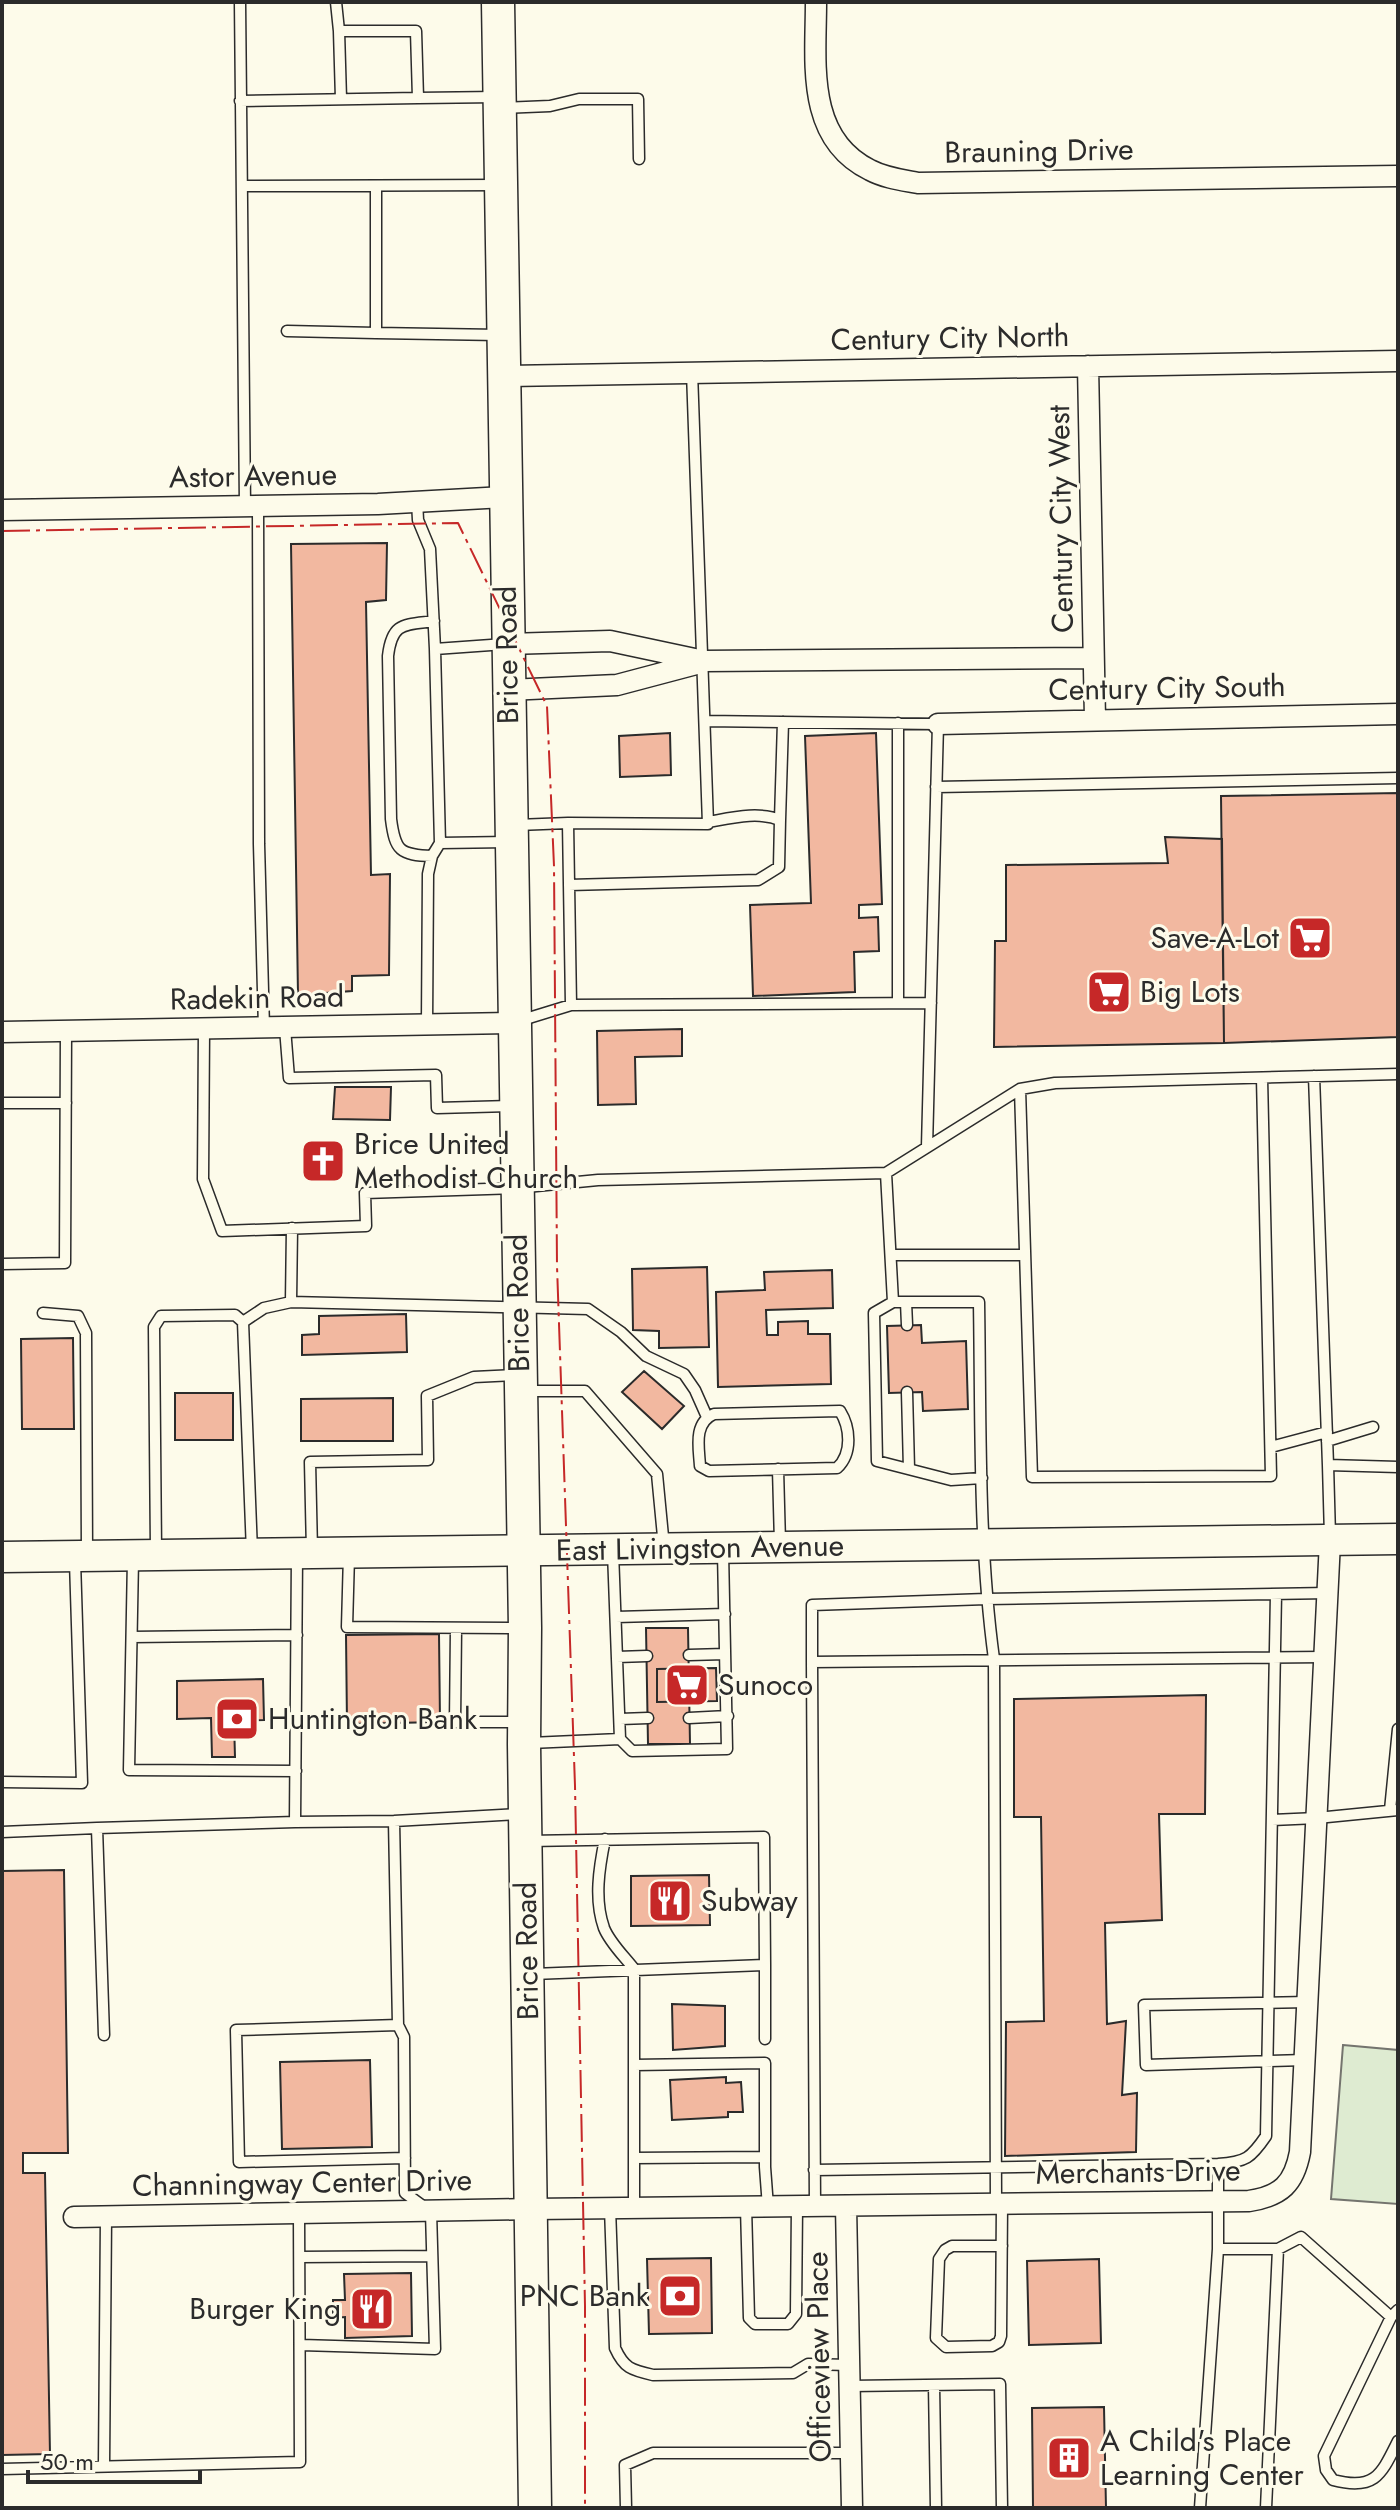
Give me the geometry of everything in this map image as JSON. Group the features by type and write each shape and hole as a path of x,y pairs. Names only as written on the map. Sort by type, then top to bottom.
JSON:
{"main road":[{"name":"Brice Road","path":"498,2 507,690 525,1628 535,2508"},
{"name":"East Livingston Avenue","path":"2,1557 1398,1539"}],"street":[{"name":"Brauning Drive","path":"816,2 816,85 820,110 832,134 848,154 869,170 892,178 918,183 1398,176"},
{"name":"Century City North","path":"503,376 1398,361"},
{"name":"Century City West","path":"1088,366 1095,719"},
{"name":"Astor Avenue","path":"2,510 251,506 504,497"},
{"name":"Century City South","path":"507,644 610,641 704,661 1093,658"},
{"name":"Century City South","path":"507,690 617,685 704,661"},
{"name":"Century City South","path":"938,724 1398,714"},
{"name":"Radekin Road","path":"2,1032 513,1023"},
{"name":"Merchants Drive","path":"531,2209 1218,2202 1263,2199 1285,2186 1292,2177 1300,2152 1330,1541"},
{"name":"Officeview Place","path":"846,2206 852,2508"},
{"name":"Channingway Center Drive","path":"74,2217 531,2209"}],"lane":[{"path":"240,2 264,1029"},
{"path":"336,2 341,99"},
{"path":"339,31 416,31 418,98"},
{"path":"240,101 418,98 550,106 579,99 638,99 639,159"},
{"path":"242,186 501,185"},
{"path":"376,186 376,333"},
{"path":"287,331 502,336"},
{"path":"692,372 708,822"},
{"path":"417,501 418,520 430,549 440,843 432,856 428,874 427,1025"},
{"path":"432,856 410,856 399,849 393,836 390,641 396,630 407,625 434,621"},
{"path":"435,649 507,644"},
{"path":"705,721 938,724 927,1147"},
{"path":"569,885 758,880 779,867 783,722"},
{"path":"898,723 898,1003"},
{"path":"936,787 1398,778"},
{"path":"440,843 568,823 708,824 743,816 770,816 780,820"},
{"path":"568,823 571,1005"},
{"path":"513,1023 571,1005 931,1003"},
{"path":"285,1028 289,1078 436,1075 437,1108 515,1106"},
{"path":"204,1030 203,1179 222,1231 366,1226 365,1193 516,1188 598,1180 886,1173 1020,1089 1055,1083 1398,1074"},
{"path":"2,1264 65,1263 66,1031"},
{"path":"1314,1076 1330,1541"},
{"path":"1020,1089 1032,1477 1271,1476 1262,1078"},
{"path":"2,1103 66,1103"},
{"path":"886,1173 893,1302"},
{"path":"291,1302 292,1228"},
{"path":"891,1255 1025,1255"},
{"path":"243,1322 264,1308 291,1302 588,1309 621,1332 646,1356 684,1374 707,1417"},
{"path":"982,1478 951,1480 877,1461 874,1313 893,1302 979,1302 982,1478 982,1545 994,1659 996,2168 1002,2246 1001,2336 999,2342 992,2346 946,2347 936,2338 939,2259 952,2246 1002,2246"},
{"path":"906,1302 907,1325"},
{"path":"2,1782 82,1783 81,1556 86,1333 78,1316 43,1313"},
{"path":"252,1554 243,1322 235,1315 161,1316 154,1327 145,1555 132,1637 129,1770 296,1771"},
{"path":"295,1822 297,1635 310,1462 428,1460 427,1396 474,1377 585,1391 657,1474 664,1549"},
{"path":"907,1392 909,1469"},
{"path":"840,1411 847,1423 847,1454 837,1468 709,1471 700,1466 698,1432 707,1417 714,1414 840,1411"},
{"path":"1271,1447 1373,1427"},
{"path":"1328,1465 1398,1467"},
{"path":"778,1469 780,1547"},
{"path":"456,1629 455,1722 524,1733 620,1739 632,1751 727,1749 722,1549"},
{"path":"613,1550 620,1739"},
{"path":"349,1553 347,1627 525,1628"},
{"path":"746,2207 749,2318 755,2324 788,2324 796,2314 806,2206 814,2170 812,1605 1328,1593"},
{"path":"814,2170 1218,2164 1234,2163 1253,2155 1266,2136 1276,1594"},
{"path":"616,1617 725,1614"},
{"path":"132,1637 297,1635"},
{"path":"689,1655 725,1654"},
{"path":"617,1657 647,1656"},
{"path":"812,1662 1324,1657"},
{"path":"689,1718 728,1716"},
{"path":"620,1719 648,1718"},
{"path":"1272,1820 1394,1810 1398,1729"},
{"path":"301,2345 435,2349 431,2212 405,2193 404,2037 398,2025 394,1821"},
{"path":"2,1832 394,1821 526,1828 605,1839 764,1837 765,2039"},
{"path":"97,1828 104,2035"},
{"path":"605,1839 599,1870 599,1899 604,1928 634,1969 634,2208"},
{"path":"527,1974 765,1965"},
{"path":"1305,2060 1146,2065 1144,2005 1308,2002"},
{"path":"398,2025 236,2030 239,2162 405,2158"},
{"path":"634,2065 765,2063 768,2207"},
{"path":"634,2158 765,2157"},
{"path":"1200,2508 1218,2249 1218,2164"},
{"path":"610,2208 615,2348 622,2363 635,2371 653,2375 793,2373 808,2364 849,2365"},
{"path":"2,2469 300,2462 299,2213"},
{"path":"104,2466 106,2217"},
{"path":"1218,2249 1278,2249 1301,2237 1394,2314 1324,2456 1326,2470 1333,2480 1364,2484 1377,2478 1398,2441"},
{"path":"1266,2508 1278,2249"},
{"path":"300,2257 432,2256"},
{"path":"850,2386 1000,2384 1002,2508"},
{"path":"934,2385 936,2508"},
{"path":"626,2508 625,2465 653,2453 851,2453"}],"green space":[{"path":"1343,2045 1398,2050 1398,2204 1331,2199"}],"building":[{"path":"387,543 386,600 366,602 371,875 390,874 389,975 352,976 352,991 298,995 291,544"},
{"path":"670,733 671,775 620,777 619,736"},
{"path":"876,733 882,904 859,905 859,918 878,917 879,951 854,952 855,992 753,996 750,905 811,903 805,736"},
{"name":"Save-A-Lot","path":"1398,793 1398,1037 1224,1043 1221,796"},
{"name":"Big Lots","path":"1165,837 1222,839 1224,1043 994,1047 995,941 1006,941 1006,865 1168,863"},
{"path":"682,1029 682,1056 635,1057 636,1104 598,1105 597,1031"},
{"path":"335,1087 391,1087 390,1120 333,1119"},
{"path":"707,1267 709,1347 659,1348 659,1331 633,1330 632,1269"},
{"path":"832,1270 833,1308 766,1310 767,1335 778,1335 778,1322 808,1321 808,1334 830,1334 831,1384 718,1387 716,1292 765,1290 764,1272"},
{"path":"406,1314 407,1352 302,1355 302,1335 319,1334 319,1316"},
{"path":"921,1325 922,1343 966,1341 968,1409 923,1411 922,1392 889,1393 887,1326"},
{"path":"73,1338 74,1429 22,1429 21,1339"},
{"path":"644,1371 684,1406 662,1429 622,1392"},
{"path":"175,1393 233,1393 233,1440 175,1440"},
{"path":"393,1398 393,1441 301,1441 301,1399"},
{"name":"Sunoco","path":"646,1628 688,1628 690,1744 648,1744"},
{"path":"439,1634 440,1722 347,1724 346,1635"},
{"name":"Sunoco","path":"716,1668 717,1701 657,1702 657,1669"},
{"name":"Huntington Bank","path":"263,1679 264,1720 234,1721 235,1757 212,1757 211,1718 177,1719 177,1681"},
{"path":"1206,1695 1205,1814 1159,1814 1162,1920 1105,1923 1107,2024 1126,2021 1122,2095 1137,2093 1136,2152 1005,2156 1006,2022 1044,2021 1041,1817 1014,1817 1014,1699"},
{"path":"64,1870 68,2153 23,2153 23,2173 45,2173 50,2454 2,2455 2,1871"},
{"name":"Subway","path":"709,1875 710,1925 631,1926 631,1876"},
{"path":"672,2004 725,2006 725,2046 673,2050"},
{"path":"370,2060 372,2147 282,2149 280,2062"},
{"path":"726,2077 726,2083 741,2082 743,2112 728,2112 728,2117 672,2120 670,2080"},
{"name":"PNC Bank","path":"711,2258 712,2333 649,2334 647,2259"},
{"path":"1099,2259 1101,2343 1029,2345 1027,2261"},
{"name":"Burger King","path":"411,2273 412,2336 345,2338 345,2317 333,2318 333,2300 345,2300 344,2274"},
{"name":"A Child's Place Learning Center","path":"1104,2407 1106,2508 1033,2508 1032,2408"}],"power":[{"path":"2,531 458,523 547,706 554,866 557,1266 575,1786 585,2306 585,2508"}],"place":[{"name":"Save-A-Lot","path":"1310,938"},
{"name":"Big Lots","path":"1109,992"},
{"name":"Brice United Methodist Church","path":"323,1161"},
{"name":"Sunoco","path":"687,1685"},
{"name":"Huntington Bank","path":"237,1719"},
{"name":"Subway","path":"670,1901"},
{"name":"PNC Bank","path":"680,2296"},
{"name":"Burger King","path":"372,2309"},
{"name":"A Child's Place Learning Center","path":"1069,2458"}]}
